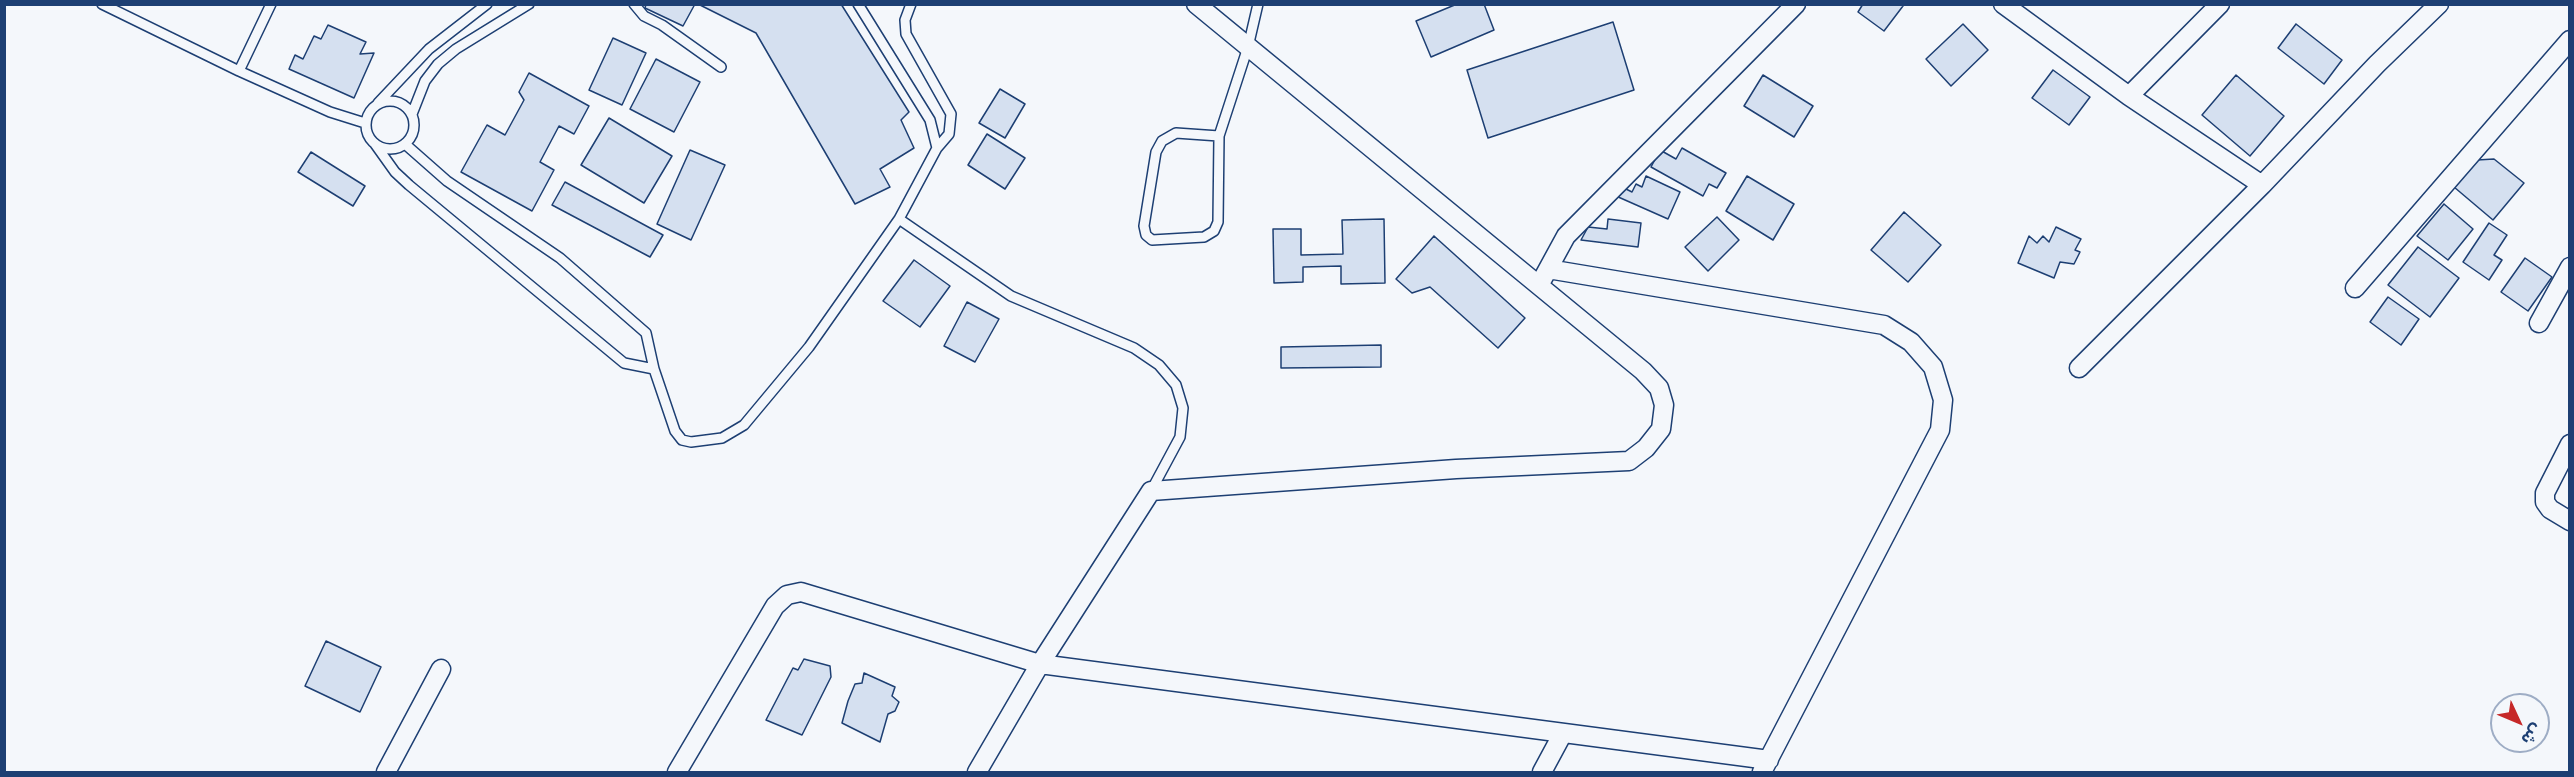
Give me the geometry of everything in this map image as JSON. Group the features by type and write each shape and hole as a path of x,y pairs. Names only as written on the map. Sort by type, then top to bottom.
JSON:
{"street":[{"path":"977,772 1040,664 1151,491 1456,469 1629,461 1646,448 1661,429 1664,405 1659,388 1543,277 1196,4"},
{"path":"1543,277 1566,236 1796,4"},
{"path":"2003,4 2129,96 2262,185"},
{"path":"2129,96 2220,4"},
{"path":"2079,368 2262,185 2377,64 2439,4"},
{"path":"2355,288 2570,40"},
{"path":"2539,323 2570,267"},
{"path":"678,772 775,606 787,595 801,592 1040,664 1563,733 1765,766 1940,430 1943,400 1933,366 1911,342 1884,325 1543,277"},
{"path":"2570,444 2545,494 2545,502 2550,509 2570,521"},
{"path":"386,772 441,669"},
{"path":"1542,772 1563,733"}],"lane":[{"path":"102,4 239,71 330,112 365,123"},
{"path":"239,71 271,4"},
{"path":"487,4 429,49 372,108 365,123 369,138 383,159 402,179 624,363 654,369"},
{"path":"375,144 390,149 405,144 414,130 412,114 425,81 438,64 456,49 529,4"},
{"path":"634,4 644,16 721,67"},
{"path":"858,4 930,120 937,148"},
{"path":"405,144 447,181 560,258 646,333 654,369 675,430 682,440 691,442 722,438 744,425 809,347 899,219 937,148 950,134 951,114 906,34 905,20 911,4"},
{"path":"1219,136 1176,133 1162,141 1156,152 1143,226 1146,235 1152,240 1204,237 1214,231 1218,222 1219,136 1248,47 1258,4"},
{"path":"378,103 394,100 402,103 412,114"},
{"path":"899,219 1011,296 1134,348 1159,365 1176,385 1184,408 1180,437 1151,491"}],"building":[{"path":"646,4 695,4 683,26 645,8"},
{"path":"698,4 841,4 909,112 901,120 914,148 880,169 890,187 855,204 756,33"},
{"path":"1457,4 1484,4 1494,30 1431,57 1416,21"},
{"path":"1863,4 1901,4 1903,6 1884,31 1858,12"},
{"path":"1613,22 1634,90 1488,138 1467,70"},
{"path":"1963,24 1988,50 1951,86 1926,59"},
{"path":"2296,24 2342,60 2324,84 2278,48"},
{"path":"328,25 366,42 360,54 374,53 354,98 289,69 295,55 303,59 314,36 321,39"},
{"path":"613,38 646,53 622,105 589,90"},
{"path":"656,59 700,82 674,132 630,109"},
{"path":"2053,70 2090,97 2069,125 2032,98"},
{"path":"529,73 589,106 574,134 559,126 540,162 554,170 532,211 461,172 487,125 505,135 524,100 519,92"},
{"path":"1763,75 1813,106 1794,137 1744,106"},
{"path":"2236,75 2284,116 2250,156 2202,115"},
{"path":"1000,89 1025,104 1005,138 979,123"},
{"path":"609,118 672,156 644,203 581,165"},
{"path":"987,134 1025,158 1005,189 968,165"},
{"path":"1682,148 1726,173 1717,188 1709,184 1703,196 1651,167 1660,150 1676,159"},
{"path":"690,150 725,165 691,240 657,224"},
{"path":"311,152 365,186 353,206 298,172"},
{"path":"2494,159 2524,183 2493,220 2454,187 2477,160"},
{"path":"1646,176 1680,192 1668,219 1616,196 1620,186 1632,192 1636,184 1642,187"},
{"path":"1747,176 1794,204 1773,240 1726,211"},
{"path":"565,182 663,235 650,257 552,205"},
{"path":"2444,204 2473,229 2448,260 2417,236"},
{"path":"1904,212 1941,245 1908,282 1871,250"},
{"path":"1717,217 1739,240 1708,271 1685,247"},
{"path":"1384,219 1385,283 1341,284 1341,266 1303,267 1303,282 1274,283 1273,229 1301,229 1301,255 1343,254 1342,220"},
{"path":"1608,219 1641,223 1638,247 1581,240 1588,227 1607,229"},
{"path":"2489,223 2507,235 2494,255 2502,260 2489,280 2463,262"},
{"path":"2056,227 2081,239 2075,250 2080,252 2074,264 2060,262 2054,278 2018,263 2029,236 2037,243 2043,236 2049,242"},
{"path":"1434,236 1525,318 1498,348 1430,287 1412,293 1396,279"},
{"path":"2418,247 2459,278 2430,317 2388,285"},
{"path":"2525,258 2552,277 2528,311 2501,292"},
{"path":"914,260 950,286 920,327 883,301"},
{"path":"2388,297 2419,319 2401,345 2370,322"},
{"path":"967,302 999,319 975,362 944,346"},
{"path":"1381,345 1381,367 1281,368 1281,347"},
{"path":"326,641 381,667 360,712 305,686"},
{"path":"804,659 830,666 831,677 802,735 766,720 793,668 798,670"},
{"path":"864,673 895,687 892,696 899,702 895,711 888,714 880,742 842,723 855,684 862,683"}]}
